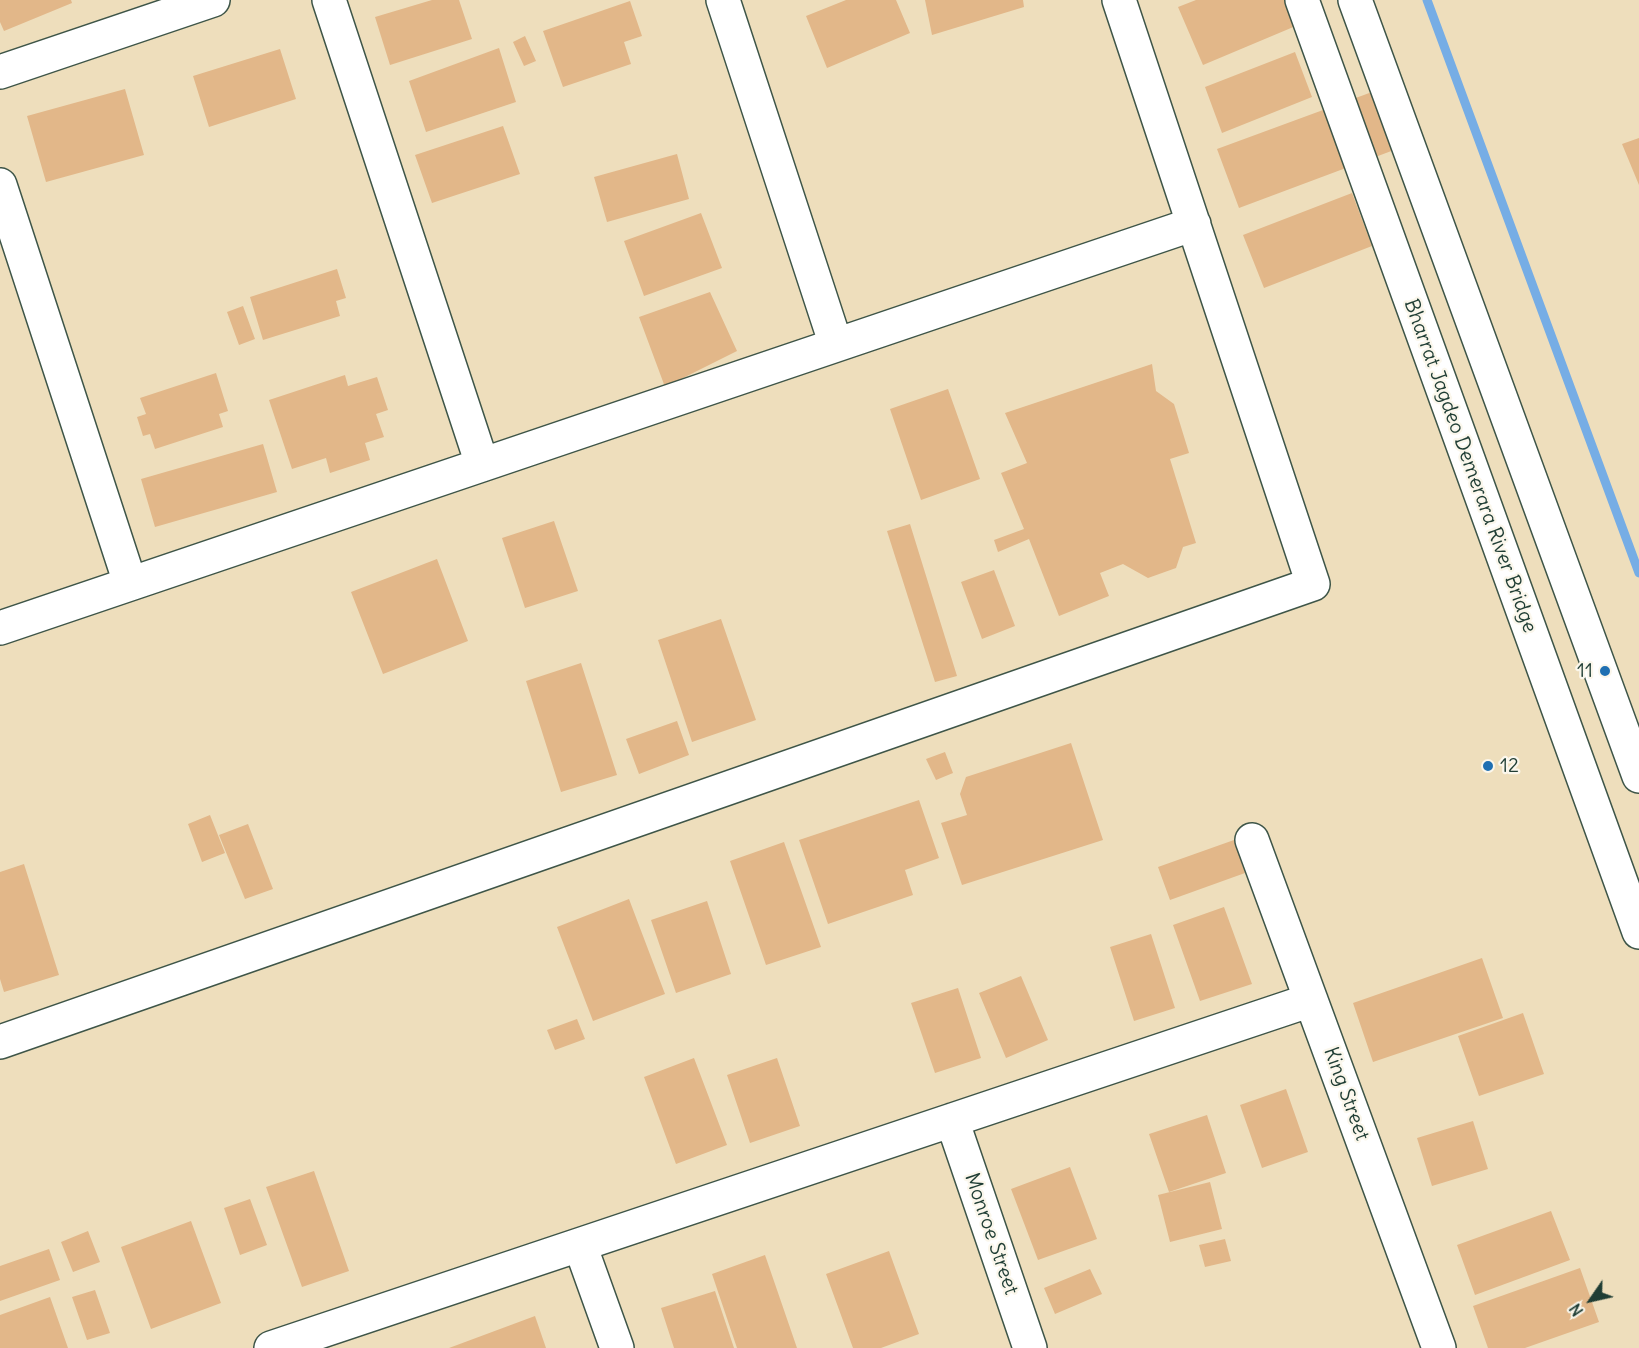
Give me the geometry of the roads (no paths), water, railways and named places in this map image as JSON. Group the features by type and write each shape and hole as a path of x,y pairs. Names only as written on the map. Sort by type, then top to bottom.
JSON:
{"street":[{"path":"0,72 213,0"},
{"path":"329,0 482,464"},
{"path":"723,0 836,345"},
{"path":"0,1042 1313,584 1119,0"},
{"name":"Bharrat Jagdeo Demerara River Bridge","path":"1302,0 1639,932"},
{"path":"1355,0 1639,776"},
{"path":"0,185 130,584"},
{"path":"0,628 1194,224"},
{"name":"King Street","path":"1252,840 1439,1348"},
{"path":"271,1348 1311,1000"},
{"name":"Monroe Street","path":"952,1120 1030,1348"},
{"path":"580,1245 617,1348"}],"waterway":[{"path":"1427,0 1639,573"}],"place":[{"name":"11","path":"1605,671"},
{"name":"12","path":"1488,766"}]}
